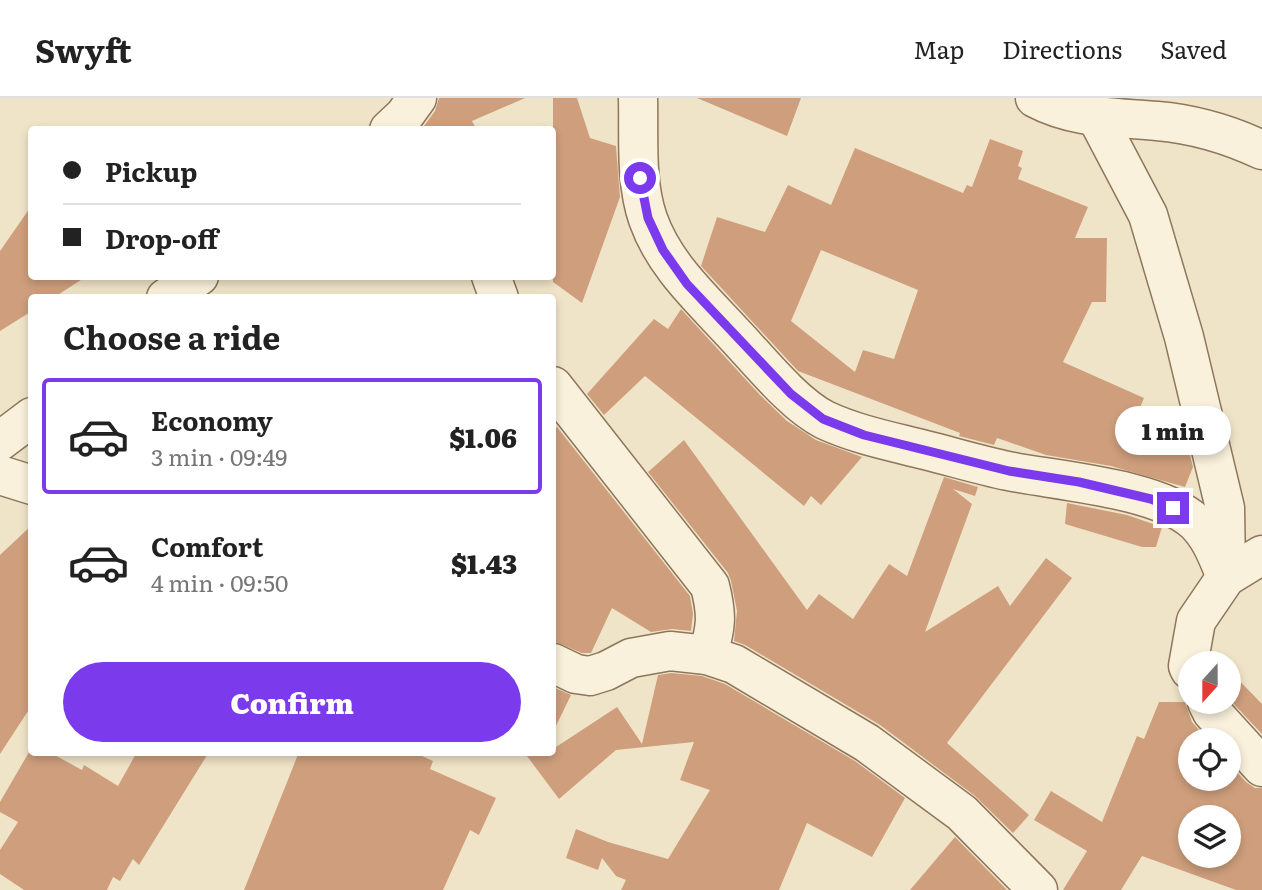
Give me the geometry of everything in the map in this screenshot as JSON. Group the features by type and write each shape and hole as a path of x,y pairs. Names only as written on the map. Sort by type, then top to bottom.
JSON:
{"street":[{"path":"638,98 640,178 648,218 663,250 687,284 791,394 823,419 864,435 1009,471 1079,482 1151,499 1173,508 1195,522 1210,540 1226,577"},
{"path":"1035,98 1053,108 1097,118 1160,121 1234,136 1262,150"},
{"path":"1097,118 1148,215 1184,337 1225,508 1226,577"},
{"path":"172,294 193,280"},
{"path":"556,390 710,586 716,609 715,633 707,655"},
{"path":"0,441 28,420"},
{"path":"0,475 28,484"},
{"path":"1191,651 1196,621 1226,577 1262,555"},
{"path":"556,664 576,674 590,676 631,658 670,651 707,655 734,664 867,743 962,813 1038,890"},
{"path":"1214,714 1262,767"}],"building":[{"path":"439,98 525,98 472,121 475,126 424,126 435,111"},
{"path":"553,98 577,98 590,138 616,146 620,197 582,303 553,282 556,280 556,126 553,126"},
{"path":"697,98 801,98 787,136"},
{"path":"990,139 1023,151 1018,166 1022,168 1018,179 1088,207 1075,238 1107,238 1106,302 1092,302 1063,362 1144,398 1136,417 1185,436 1193,467 1185,487 1111,466 1046,455 997,438 994,445 959,436 960,433 798,371 701,266 717,217 765,232 788,185 831,205 855,148 963,193 967,185 972,187","holes":["821,250 918,290 894,359 863,350 855,372 791,321"]},
{"path":"28,211 28,280 81,280 59,294 28,294 28,314 0,331 0,251"},
{"path":"681,309 787,421 816,440 862,457 821,505 811,496 804,506 645,376 604,415 587,394 654,319 668,329"},
{"path":"556,428 690,596 693,614 691,631 672,629 651,632 612,608 591,653 582,653 556,642"},
{"path":"684,440 807,610 819,594 853,619 889,564 907,576 944,477 978,487 975,496 953,489 972,504 925,632 998,586 1010,606 1046,558 1072,578 947,743 1029,815 1013,833 975,796 880,725 734,641 737,611 728,573 648,472"},
{"path":"1067,503 1127,515 1162,527 1156,547 1142,547 1065,524"},
{"path":"28,529 28,711 0,754 0,555"},
{"path":"671,673 702,676 725,684 855,761 905,798 872,857 807,823 779,890 621,890 626,880 616,876 602,858 598,870 566,858 576,829 608,842 668,859 710,790 680,780 694,742 616,750 559,799 527,756 556,756 556,747 617,707 642,744 658,675"},
{"path":"1241,682 1262,704 1262,734 1241,712"},
{"path":"556,688 571,695 556,726"},
{"path":"1159,702 1178,702 1178,714 1189,714 1197,728 1178,728 1178,791 1241,791 1241,777 1255,788 1262,788 1262,890 1236,890 1142,856 1121,890 1063,890 1087,851 1034,820 1051,791 1102,822 1137,736 1144,739"},
{"path":"28,754 28,756 56,756 82,770 84,765 118,786 135,756 207,756 139,865 133,859 120,881 113,877 107,890 24,890 0,874 0,850 18,822 0,812 0,802"},
{"path":"297,756 422,756 433,761 430,769 496,798 479,835 470,830 443,890 244,890"},
{"path":"955,837 1007,890 910,890"}],"route":[{"path":"640,178 648,218 663,250 687,284 791,394 823,419 864,435 1009,471 1079,482 1151,499 1173,508"}]}
